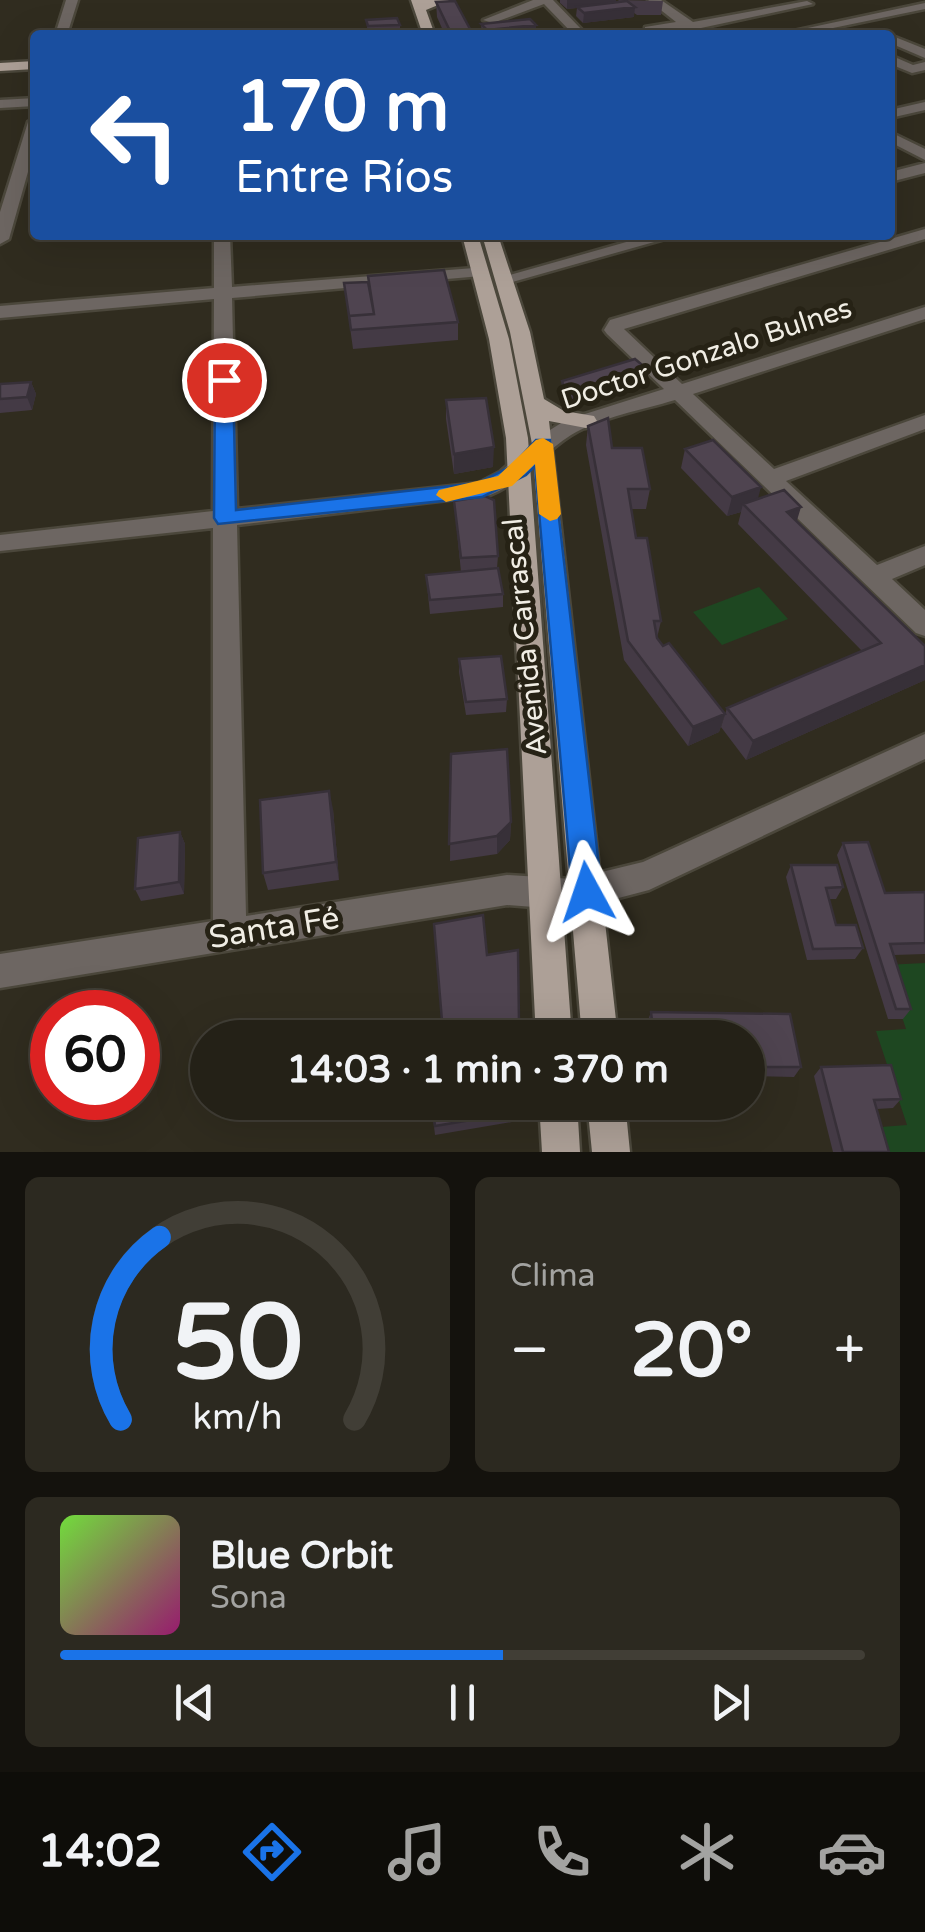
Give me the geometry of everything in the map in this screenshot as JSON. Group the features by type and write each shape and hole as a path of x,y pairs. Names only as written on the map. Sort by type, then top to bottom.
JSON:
{"main road":[{"path":"402,0 407,18"},
{"path":"426,30 418,4 444,0"},
{"path":"0,67 30,65"},
{"name":"Avenida Carrascal","path":"472,240 509,388 519,471 553,1020"},
{"name":"Avenida Carrascal","path":"492,240 536,403 543,444 598,1020"},
{"path":"536,403 558,417 586,421"},
{"path":"559,1120 561,1152"},
{"path":"608,1120 611,1152"}],"street":[{"path":"63,30 72,0"},
{"path":"489,20 545,0 577,30"},
{"path":"654,0 694,30"},
{"path":"649,30 802,2 846,22"},
{"path":"806,30 925,6"},
{"path":"821,27 827,30"},
{"path":"895,41 925,54"},
{"path":"895,61 912,69 925,66"},
{"path":"0,104 30,102"},
{"path":"895,113 925,106"},
{"path":"895,139 925,155"},
{"path":"0,239 29,161 4,163"},
{"path":"895,176 925,168"},
{"path":"925,234 627,319 614,327 618,337 925,626"},
{"path":"222,240 230,934"},
{"path":"504,279 652,240"},
{"path":"0,312 481,271"},
{"name":"Doctor Gonzalo Bulnes","path":"519,471 543,444 586,421 925,313"},
{"path":"768,479 925,422"},
{"path":"0,543 468,493 494,486 519,471"},
{"path":"873,577 925,555"},
{"name":"Santa Fé","path":"0,970 507,890 547,895 587,892 649,875 925,746"}],"green space":[{"path":"759,587 788,619 722,645 693,612"},
{"path":"925,963 925,1152 889,1152 881,1127 907,1125 876,1031 906,1029 885,965"}],"building":[{"path":"455,1 470,29 450,30 436,2"},
{"path":"627,1 635,7 584,13 577,7"},
{"path":"397,18 400,25 368,26 366,20"},
{"path":"530,19 536,25 487,30 481,24"},
{"path":"444,270 458,322 351,330 349,316 374,314 368,276"},
{"path":"368,282 374,314 349,316 344,283"},
{"path":"635,359 647,369 573,392 565,390 562,381"},
{"path":"31,382 27,397 0,399 0,384"},
{"path":"486,398 494,447 454,454 446,400"},
{"path":"608,418 612,448 642,448 650,489 628,489 636,538 647,538 661,621 654,621 657,638 663,646 669,643 725,714 693,727 628,641 588,426"},
{"path":"713,440 761,487 732,497 685,449"},
{"path":"784,490 801,507 787,512 925,646 925,665 753,741 727,708 881,643 743,504"},
{"path":"485,496 494,500 498,556 461,558 454,501"},
{"path":"498,568 503,594 430,600 426,575"},
{"path":"501,656 507,699 466,702 459,659"},
{"path":"507,749 511,822 497,836 449,844 451,754"},
{"path":"329,791 336,862 263,873 260,800"},
{"path":"180,832 179,882 135,889 138,838"},
{"path":"868,842 885,893 925,892 925,943 890,944 911,1009 896,1009 843,843"},
{"path":"791,865 837,865 843,887 826,888 836,925 856,925 863,948 813,949"},
{"path":"483,915 487,955 518,950 519,1020 442,1020 434,924"},
{"path":"651,1012 790,1014 801,1067 765,1067 765,1020 652,1020"},
{"path":"891,1065 901,1099 874,1100 889,1152 843,1152 821,1067"},
{"path":"434,1120 471,1120 435,1126"}],"slow traffic":[{"path":"446,495 482,490 505,481 543,444 550,514"}],"route":[{"path":"224,380 225,518 482,490 519,471 543,444 587,892"}]}
